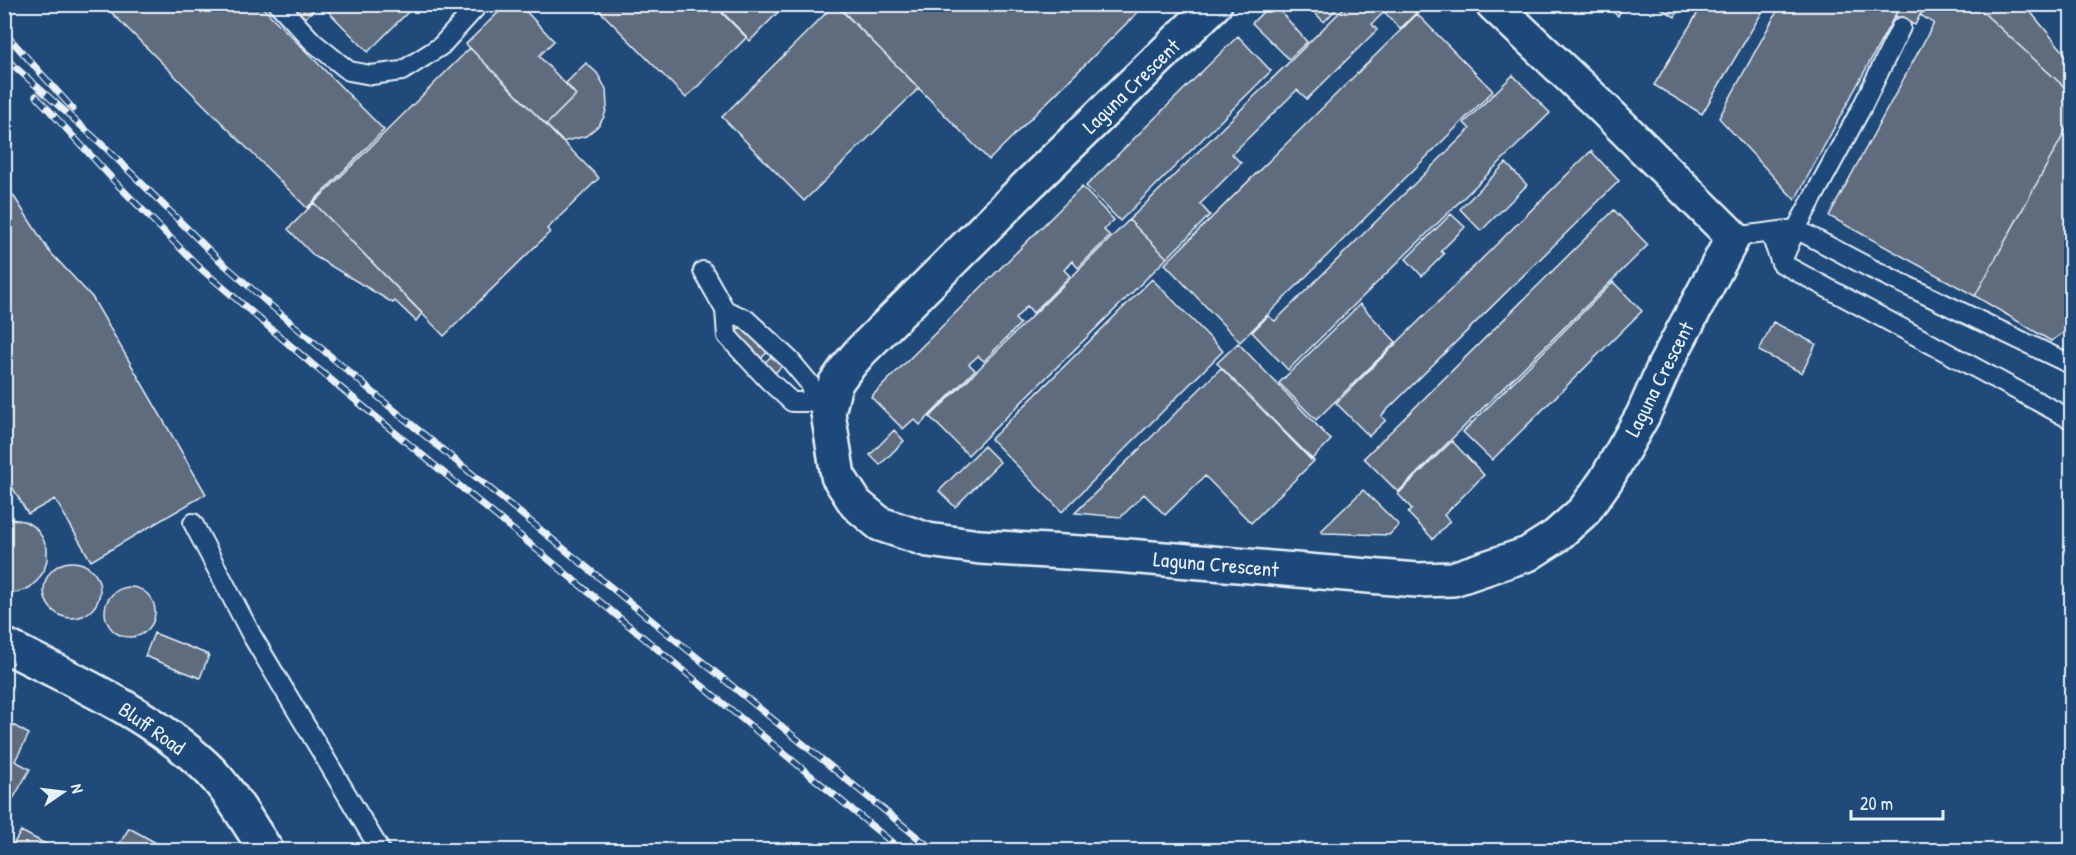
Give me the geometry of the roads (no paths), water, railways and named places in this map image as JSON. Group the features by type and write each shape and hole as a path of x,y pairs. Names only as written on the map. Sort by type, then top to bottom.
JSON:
{"street":[{"name":"Laguna Crescent","path":"1215,4 860,352 835,384 820,408 838,476 856,504 880,525 928,540 980,548 1116,555 1417,580 1454,579 1528,554 1556,536 1584,511 1606,480 1643,415 1665,365 1733,237"},
{"path":"1493,4 1611,115 1733,237"},
{"name":"Bluff Road","path":"4,645 110,698 162,732 206,766 266,850"}],"lane":[{"path":"278,4 313,42 350,71 371,75 402,71 441,46 479,4"},
{"path":"1781,263 1796,229 1861,109 1900,27"},
{"path":"1733,237 1796,229 1872,269 2072,365"},
{"path":"1770,233 1781,263 2072,420"},
{"path":"703,272 725,310 727,336 792,402 820,408"},
{"path":"725,310 746,318 790,360 810,384 820,408"},
{"path":"193,523 252,636 380,850"}],"railway":[{"path":"4,32 73,109"},
{"path":"4,57 106,148 218,259 269,304 395,411 933,850"},
{"path":"36,96 118,185 198,266 313,365 901,850"}]}
